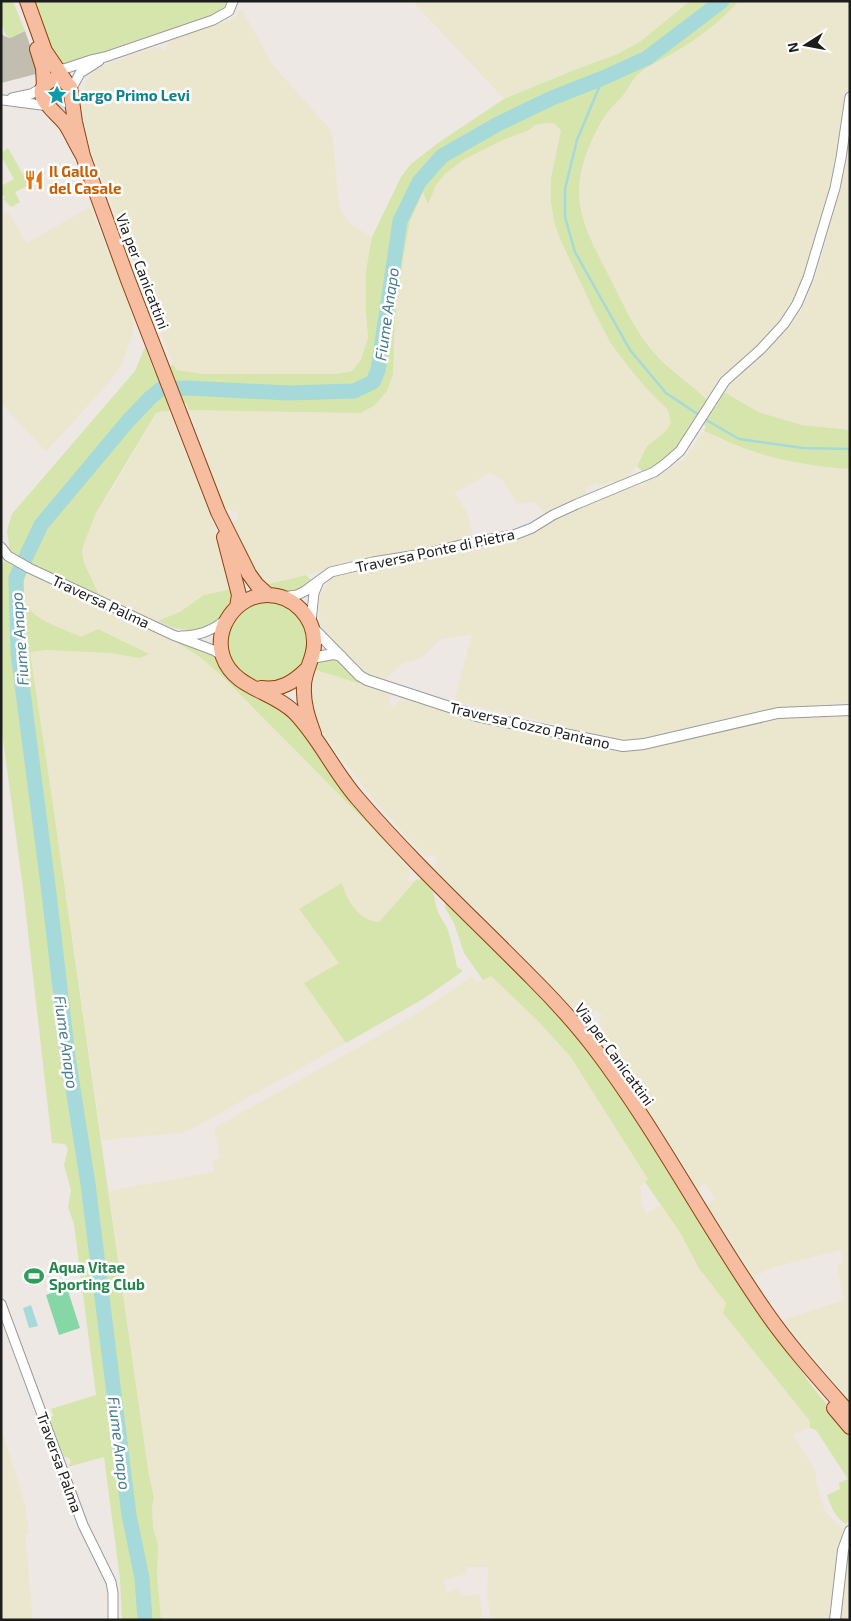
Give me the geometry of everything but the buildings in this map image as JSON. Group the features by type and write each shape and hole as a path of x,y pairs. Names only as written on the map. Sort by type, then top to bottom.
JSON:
{"main road":[{"path":"19,1 44,68 59,81 75,122 83,156"},
{"path":"27,1 45,51 69,103 58,109 49,107"},
{"path":"59,81 42,95 45,103 65,124 83,156"},
{"name":"Via per Canicattini","path":"83,156 218,512"},
{"path":"218,512 249,574 268,595"},
{"path":"218,512 239,595 233,611 223,628 221,642 223,656 230,670 241,681 280,700 294,711 314,734"},
{"path":"233,611 246,600 256,596 268,595 282,597 294,603 304,612 311,625 315,643 304,681 306,712 314,734"},
{"path":"255,688 270,689 284,686 296,679 309,663"},
{"name":"Via per Canicattini","path":"314,734 351,791 393,840 567,1014 595,1049 623,1088 766,1312 797,1354 817,1386 850,1427"},
{"name":"Via per Canicattini","path":"797,1354 850,1414"}],"street":[{"path":"59,81 92,60 214,20 229,11 233,1"},
{"path":"2,100 31,94 80,73 105,57"},
{"name":"Traversa Ponte di Pietra","path":"282,597 297,594 331,572 514,535 532,528 577,504 654,472 666,464 680,451 724,381 761,349 784,324 797,304 808,278 834,188 841,158 850,97"},
{"path":"2,100 49,107"},
{"name":"Traversa Palma","path":"1,547 8,556 29,568 173,635 213,650 223,656"},
{"path":"311,625 312,604 319,581"},
{"path":"173,635 187,636 217,627 233,611"},
{"name":"Traversa Cozzo Pantano","path":"311,625 360,676 367,680 477,716 623,746 644,744 778,713 850,710"},
{"path":"309,663 333,654 340,656"},
{"name":"Traversa Palma","path":"1,1304 83,1525 111,1582 113,1620"},
{"path":"835,1620 843,1550 850,1532"}],"shaded area":[{"path":"412,1 690,1 641,41 618,54 504,99"},
{"path":"739,1 850,1 850,76 834,174 808,267 794,302 780,322 709,401 656,355 636,328 596,251 582,213 579,188 590,143 608,112 626,92 634,79 704,33"},
{"path":"242,9 272,64 330,129 340,209 352,225 372,237 366,271 368,338 361,360 352,371 337,374 203,374 175,370 90,148 82,109 83,92 87,79 94,71 106,64 159,46 163,50 167,48 168,42 231,19"},
{"path":"25,31 40,73 1,83 1,32 4,36 10,38"},
{"path":"37,86 77,87 78,97 71,110 62,114"},
{"path":"545,122 554,123 561,130 551,178 551,202 554,221 560,239 610,341 645,387 668,410 671,423 665,432 647,446 637,466 624,481 615,486 613,481 599,486 598,483 585,488 588,496 546,514 535,502 517,504 502,480 489,473 455,493 468,514 473,538 373,558 265,585 255,572 233,524 238,517 237,512 226,510 189,410 360,413 394,355 395,318 403,259 410,221 423,191 428,203 436,185 445,174 463,160"},
{"path":"850,134 850,430 802,425 758,412 724,392 741,373 781,336 801,310 806,300 821,259 839,191"},
{"path":"90,207 128,301 133,319 133,334 121,366 111,380 46,452 1,403 1,214 8,211 26,243"},
{"path":"169,411 213,523 233,585 232,589 204,595 180,612 158,621 152,620 99,595 84,563 82,553 96,513 113,488 156,413"},
{"path":"704,431 744,449 791,461 850,469 850,703 779,708 750,713 643,739 613,738 454,701 472,635 451,637 438,641 419,659 402,664 385,679 380,680 370,676 362,669 322,627 318,606 321,592 332,577 342,573 470,547 510,541 523,536 588,503 635,487 668,470 684,459"},
{"path":"27,572 170,638 200,657 221,675 387,843 411,871 407,879 410,881 416,880 379,922 361,915 352,907 344,891 299,910 340,963 304,983 346,1043 190,1130 180,1133 102,1140 30,651 110,653 139,658 149,654 81,637 34,616 24,602 22,590"},
{"path":"316,670 390,693 389,704 394,706 403,697 477,720 641,749 780,719 850,714 850,1401 786,1324 785,1319 844,1300 837,1266 843,1262 840,1250 771,1268 754,1277 707,1205 715,1199 705,1184 697,1189 688,1176 690,1174 601,1039 599,1020 602,1015 596,1010 590,1015 580,1015 437,870 435,867 437,859 433,855 426,857 404,834 377,804 334,749 312,713 310,682"},
{"path":"472,976 477,983 491,976 538,1021 570,1056 648,1179 640,1187 642,1203 646,1214 660,1205 681,1234 698,1267 726,1303 723,1313 810,1421 810,1428 793,1434 816,1472 816,1482 825,1511 843,1530 839,1546 830,1620 491,1620 487,1594 488,1567 466,1567 466,1574 444,1580 447,1593 460,1588 461,1596 479,1595 483,1620 161,1620 157,1574 158,1545 153,1527 152,1507 154,1497 149,1476 109,1191 214,1172 212,1161 220,1158 214,1128 373,1039 427,1007"},
{"path":"1,1427 25,1504 29,1534 25,1535 33,1620 1,1620"},
{"path":"850,1543 850,1620 838,1620 847,1553"}],"green space":[{"path":"1,1 13,1 25,31 10,38 4,32"},
{"path":"31,1 226,1 224,8 213,14 67,64 59,65 52,57"},
{"path":"690,1 739,1 718,22 702,34 637,75 623,96 607,113 588,148 581,174 580,201 585,223 595,248 631,319 642,338 663,362 715,408 724,392 758,412 802,425 850,430 850,469 795,462 755,452 704,431 706,426 695,421 667,458 652,469 643,472 637,466 647,446 665,432 671,423 668,410 645,387 610,342 560,239 554,221 551,202 551,178 561,130 554,123 545,123 535,125 529,130 505,139 463,160 445,174 436,185 428,204 423,192 410,221 403,259 395,318 393,374 387,391 374,406 360,413 189,410 186,403 176,404 169,411 156,413 96,513 83,546 84,563 99,595 31,563 24,580 23,594 26,604 42,620 81,637 98,629 149,654 139,658 110,653 47,650 30,652 149,1476 154,1497 152,1507 153,1527 158,1545 157,1574 161,1620 122,1620 120,1579 104,1457 67,1467 71,1462 69,1458 64,1457 48,1418 53,1416 51,1409 96,1395 74,1224 68,1207 71,1190 64,1165 68,1149 65,1144 52,1143 23,888 1,724 1,567 10,551 7,531 12,514 135,371 145,347 154,371 174,365 176,370 203,374 337,374 352,371 361,360 368,338 366,271 372,237 401,177 411,164 438,143 504,99 618,54 641,41"},
{"path":"8,148 29,185 15,192 20,202 11,207 3,199 5,198 1,191 1,186 14,179 1,156 1,150 3,152"},
{"path":"306,575 311,580 289,592 265,585"},
{"path":"232,589 234,593 229,608 215,623 206,627 197,630 177,629 158,621 180,612 204,595"},
{"path":"263,600 279,602 297,611 307,627 309,636 307,656 303,665 294,676 279,682 255,683 230,663 225,647 235,615 248,605"},
{"path":"170,638 213,654 255,692 297,721 320,758 387,843 221,675 200,657"},
{"path":"334,659 361,684 316,670 319,662"},
{"path":"422,879 433,892 439,914 449,933 457,967 463,971 423,999 346,1043 304,983 339,963 299,909 342,883 350,903 359,914 379,922 416,880"},
{"path":"445,901 561,1016 593,1055 762,1316 811,1385 850,1433 850,1518 846,1524 836,1515 827,1495 840,1489 839,1483 848,1479 816,1430 810,1428 810,1421 723,1313 726,1303 698,1267 681,1234 645,1182 648,1179 570,1056 538,1021 491,976 483,980 464,953 454,923 445,908"},
{"path":"67,1288 80,1328 59,1335 46,1295"}],"water":[{"path":"31,1305 38,1326 29,1328 23,1308"}],"waterway":[{"name":"Fiume Anapo","path":"145,1620 142,1578 129,1515 88,1184 68,1057 18,653 16,578 41,525 128,421 161,389 187,388 288,393 354,391 373,382 378,370 400,221 419,182 442,156 498,124 552,98 647,58 722,1"},
{"path":"603,78 577,140 565,189 565,217 575,252 630,350 666,393 739,439 803,448 850,449"}],"place":[{"name":"Largo Primo Levi","path":"57,95"},
{"name":"Il Gallo del Casale","path":"34,180"},
{"name":"Aqua Vitae Sporting Club","path":"34,1276"}]}
